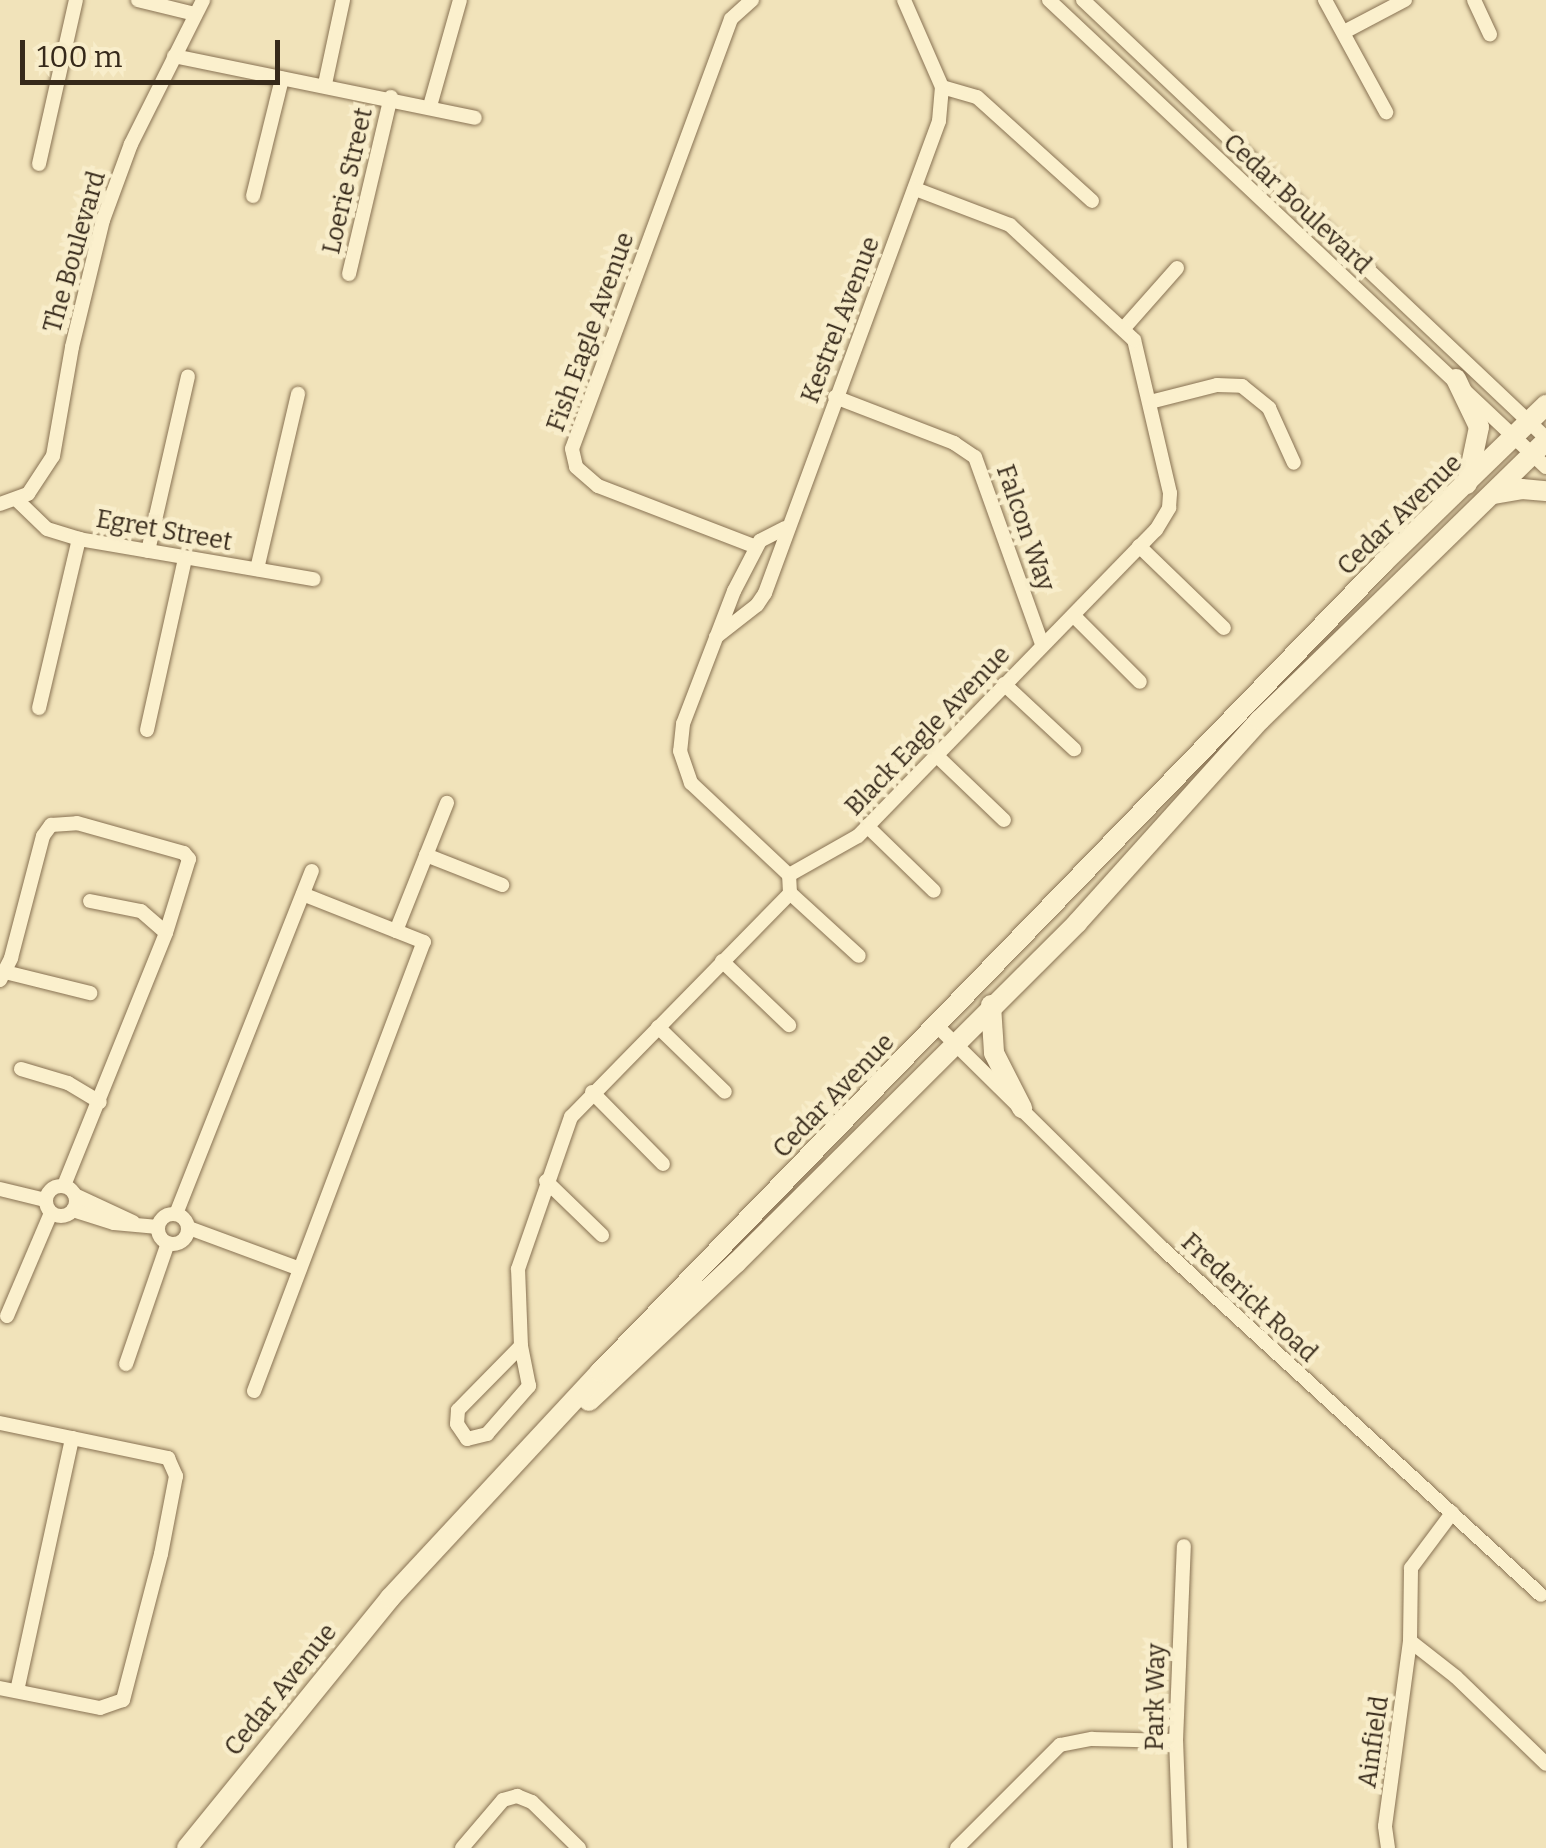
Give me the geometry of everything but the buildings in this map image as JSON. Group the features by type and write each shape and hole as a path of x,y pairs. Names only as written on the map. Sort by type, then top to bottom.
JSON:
{"main road":[{"path":"1456,379 1479,427 1466,486"},
{"name":"Cedar Avenue","path":"188,1848 390,1598 600,1372 1384,562 1516,437 1541,438"},
{"name":"Cedar Avenue","path":"202,1848 410,1594 541,1448 736,1263 1076,923 1260,720 1489,496 1541,438"},
{"path":"1489,496 1522,489 1546,491"},
{"path":"991,1004 994,1053 1022,1108"}],"street":[{"path":"39,164 76,0"},
{"path":"138,0 199,7"},
{"path":"325,84 342,0"},
{"path":"430,106 460,0"},
{"name":"Fish Eagle Avenue","path":"752,0 732,20 572,449 576,467 598,486 756,547"},
{"path":"904,0 942,87 978,98 1092,201"},
{"name":"Cedar Boulevard","path":"1048,0 1516,437"},
{"name":"Cedar Boulevard","path":"1084,0 1541,438"},
{"path":"1325,0 1386,112"},
{"path":"1344,32 1406,0"},
{"path":"1474,0 1490,35"},
{"name":"The Boulevard","path":"18,501 37,486 54,456 72,348 103,220 131,144 199,7"},
{"path":"1124,72 1142,54"},
{"path":"174,56 325,84 475,118"},
{"path":"253,196 282,79"},
{"name":"Kestrel Avenue","path":"716,637 762,601 939,121 942,87"},
{"name":"Loerie Street","path":"349,274 391,98"},
{"name":"Black Eagle Avenue","path":"789,875 838,850 868,826 1162,523 1170,503 1139,347 1124,328 1006,222 914,189"},
{"path":"1124,328 1177,268"},
{"path":"148,551 188,377"},
{"path":"1150,402 1217,385 1242,386 1269,408 1294,462"},
{"path":"256,569 298,394"},
{"name":"Falcon Way","path":"835,397 954,443 975,457 1042,644"},
{"path":"0,504 18,501"},
{"name":"Egret Street","path":"18,501 47,530 79,539 314,579"},
{"path":"786,528 756,547 716,637 681,731 682,765 691,783 789,875 790,893 858,956"},
{"path":"40,708 79,539"},
{"path":"1140,546 1224,628"},
{"path":"147,730 185,560"},
{"path":"1074,616 1140,682"},
{"path":"1004,684 1074,749"},
{"path":"936,755 1004,820"},
{"path":"396,931 447,803"},
{"path":"0,1188 65,1216 100,1102 190,868 184,853 62,822 43,836 2,976 90,993"},
{"path":"868,826 934,891"},
{"path":"426,856 502,884"},
{"path":"176,1214 312,870"},
{"path":"521,1346 458,1410 456,1424 466,1439 487,1434 528,1390 521,1346 518,1269 571,1116 790,893"},
{"path":"254,1391 424,942 303,894"},
{"path":"90,901 141,911 166,933"},
{"path":"722,961 789,1026"},
{"name":"Frederick Road","path":"936,1025 1161,1247 1541,1595"},
{"path":"658,1026 726,1092"},
{"path":"21,1069 68,1082 100,1102"},
{"path":"592,1092 662,1164"},
{"path":"546,1181 602,1235"},
{"path":"7,1316 48,1206 49,1190 135,1223 158,1227 168,1244 126,1364"},
{"path":"176,1214 188,1228 300,1268"},
{"path":"158,1227 166,1215 176,1214"},
{"path":"168,1244 182,1242 188,1228"},
{"path":"0,1424 168,1458 176,1476 162,1554 123,1700 100,1708 0,1688"},
{"path":"17,1691 72,1438"},
{"name":"Ainfield","path":"1388,1848 1385,1826 1410,1640 1412,1564 1452,1513"},
{"name":"Park Way","path":"1180,1848 1176,1741 1184,1546"},
{"path":"1410,1640 1456,1677 1546,1764"},
{"path":"957,1848 1060,1745 1092,1739 1176,1741"},
{"path":"462,1848 503,1800 516,1796 532,1802 579,1848"}]}
